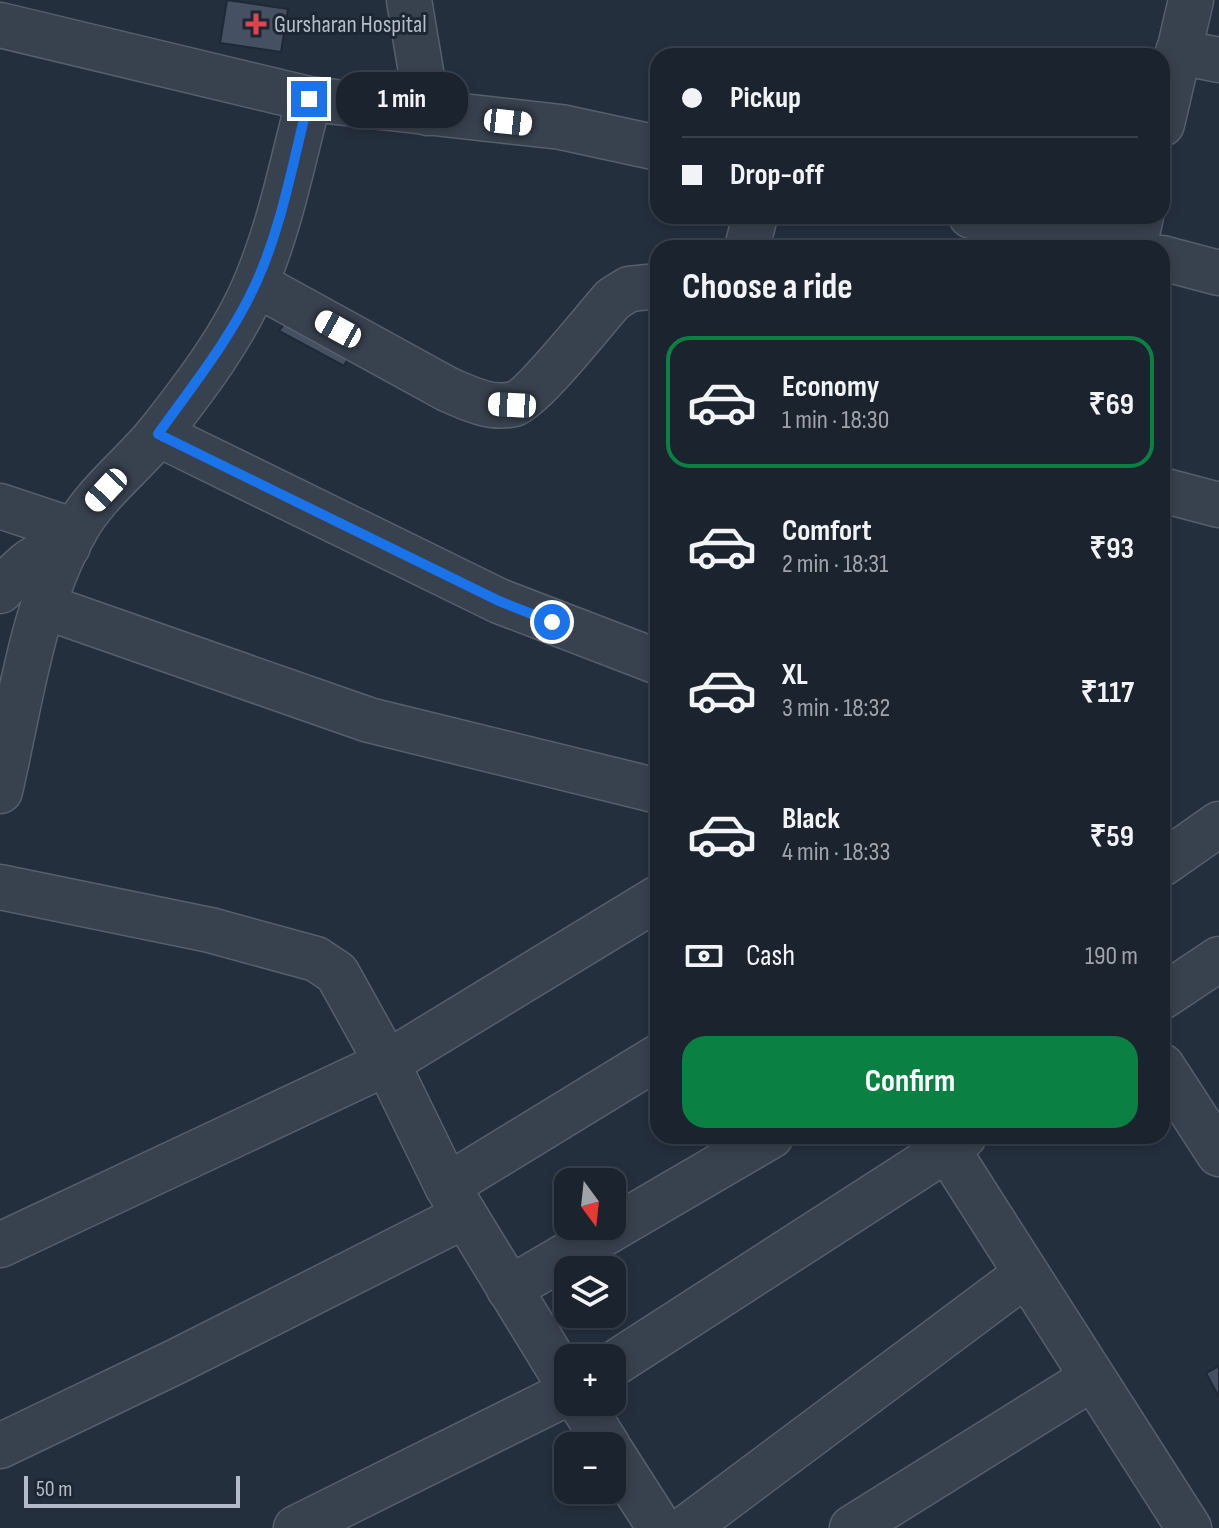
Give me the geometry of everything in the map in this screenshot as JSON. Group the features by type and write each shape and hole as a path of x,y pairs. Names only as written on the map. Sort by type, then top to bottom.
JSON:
{"street":[{"path":"409,0 428,113"},
{"path":"1170,109 1199,56 1191,0"},
{"path":"0,25 309,99 561,127 650,146"},
{"path":"0,791 43,606 71,538 89,508 158,434 224,343 256,284 274,236 309,99"},
{"path":"1008,224 1083,240"},
{"path":"1170,260 1219,273"},
{"path":"256,284 447,389 475,401 512,405 533,391 613,299 629,289 650,287"},
{"path":"158,434 499,601 650,659"},
{"path":"1170,492 1219,505"},
{"path":"0,506 71,538"},
{"path":"0,591 28,560 71,538"},
{"path":"43,606 369,720 650,789"},
{"path":"1170,858 1219,824"},
{"path":"0,887 210,930 316,959 337,973 387,1063 456,1201 554,1361"},
{"path":"0,1245 387,1063 650,903"},
{"path":"1170,992 1219,959"},
{"path":"0,1446 175,1362 456,1201 650,1063"},
{"path":"1170,1078 1219,1154"},
{"path":"509,1289 757,1144"},
{"path":"626,1356 952,1144"},
{"path":"956,1144 1026,1274 1189,1528"},
{"path":"686,1528 1026,1274"},
{"path":"852,1528 1092,1378"},
{"path":"296,1528 554,1400"},
{"path":"626,1475 660,1528"}],"building":[{"path":"227,0 288,9 281,52 220,43"},
{"path":"299,305 359,337 344,366 279,331"},
{"path":"1219,1366 1219,1397 1206,1373"}],"place":[{"name":"Gursharan Hospital","path":"256,24"}],"route":[{"path":"309,99 274,236 256,284 224,343 158,434 499,601 552,622"}]}
